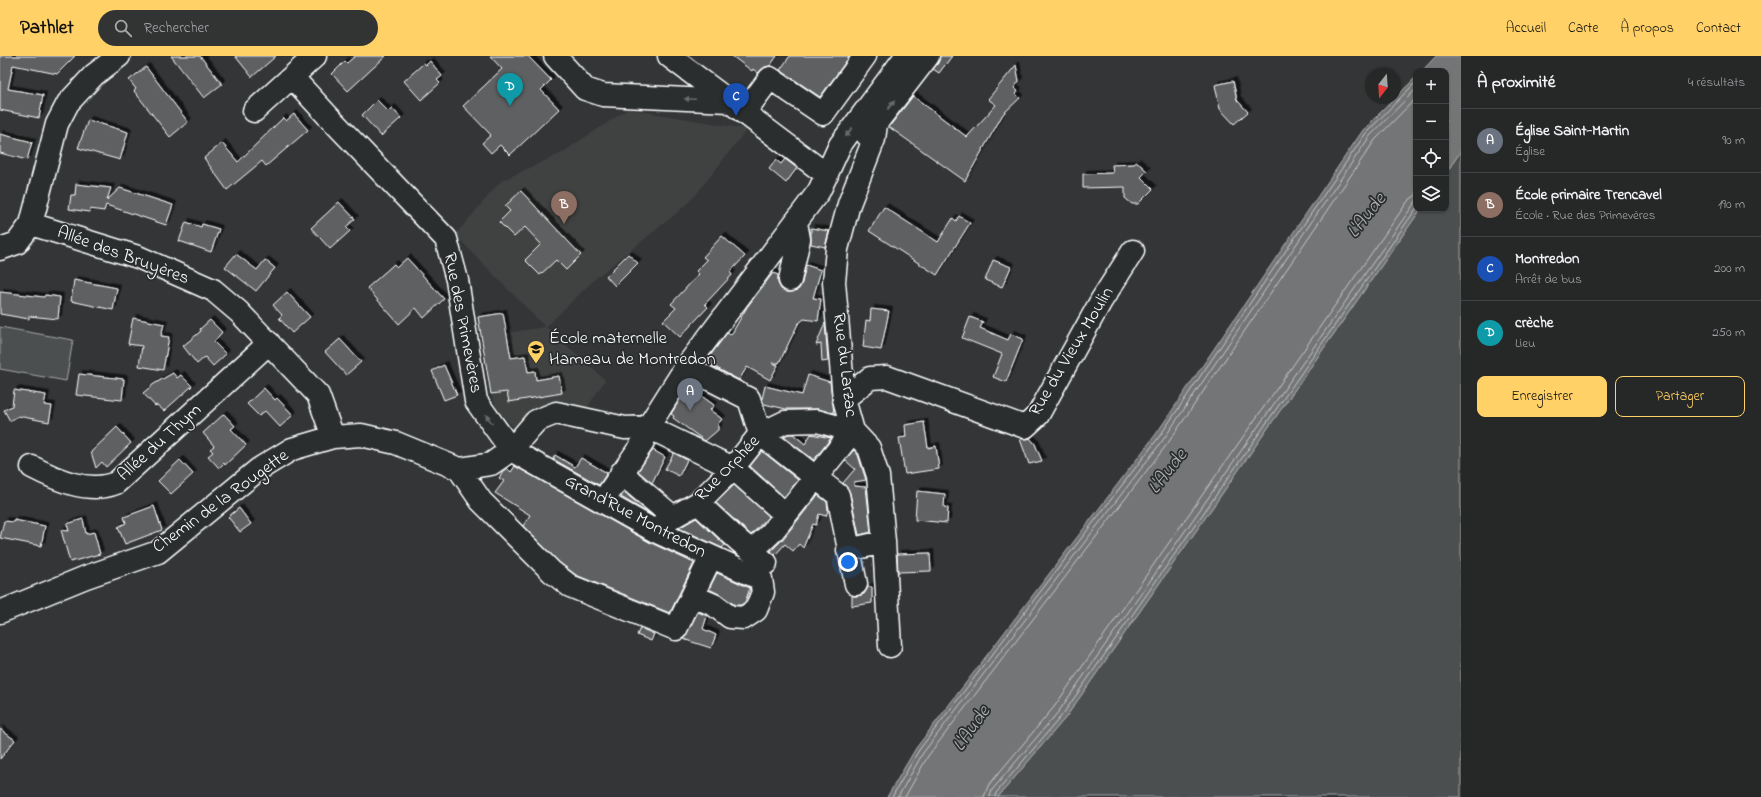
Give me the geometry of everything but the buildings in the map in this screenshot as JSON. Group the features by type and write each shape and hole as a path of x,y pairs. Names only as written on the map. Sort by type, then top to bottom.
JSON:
{"street":[{"path":"0,249 17,244 31,224 57,124 68,103 94,75 119,56"},
{"path":"254,112 293,78 315,56"},
{"path":"555,56 585,89 603,95 736,107 770,78 823,114 865,56"},
{"path":"669,56 827,175"},
{"path":"869,119 906,56"},
{"path":"603,502 621,473 642,444 648,427 686,366 819,191 840,145 869,119 928,56"},
{"name":"Rue des Primevères","path":"293,78 446,239 457,280 476,401 511,450"},
{"name":"Rue du Larzac","path":"869,119 874,139 849,204 837,249 834,282 844,399 853,431 869,448 878,476 884,542 890,646"},
{"path":"790,280 799,239 796,223"},
{"name":"Allée des Bruyères","path":"31,224 138,257 213,290 239,312 318,395 333,437"},
{"name":"Rue du Vieux Moulin","path":"844,399 870,378 887,377 1025,427 1038,415 1101,301 1133,251"},
{"name":"Allée du Thym","path":"32,467 51,477 90,488 106,487 116,483 269,343"},
{"path":"686,366 749,399 760,434 838,495 856,584"},
{"path":"754,558 729,548 716,558 693,596 676,629 570,586 552,572 481,501 459,469 491,464 511,450 536,422 556,413 625,428 648,427 733,468 786,515"},
{"name":"Rue Orphée","path":"655,532 673,517 698,503 733,468 760,434 785,422 817,421 853,431"},
{"path":"754,558 772,532 853,431"},
{"name":"Chemin de la Rougette","path":"0,612 86,576 158,552 260,469 292,449 333,437 361,435 396,443 459,469"},
{"name":"Grand'Rue Montredon","path":"511,450 655,532 716,558 754,558"},
{"path":"621,473 673,517"},
{"path":"693,596 714,605 730,617 744,618 756,610 763,592 754,558 698,503"},
{"path":"848,550 884,542"}],"shaded area":[{"path":"628,109 747,129 695,196 677,213 596,278 546,327 605,380 585,411 531,411 513,427 498,410 491,394 481,337 545,327 455,235 501,181 560,154"},
{"path":"1461,151 1461,797 998,797 1066,717 1419,212 1449,212 1449,169"},
{"path":"0,327 73,340 66,381 0,369"}],"water":[{"path":"1436,56 1461,56 1461,151 1449,169 1449,68 1425,68"},
{"name":"L'Aude","path":"1413,80 1413,212 1419,212 1066,717 998,797 887,797 916,748 1156,434 1363,130 1389,104 1401,104 1401,92"}],"place":[{"name":"crèche","path":"510,106"},
{"name":"Montredon","path":"736,116"},
{"name":"École primaire Trencavel","path":"564,224"},
{"name":"École maternelle Hameau de Montredon","path":"536,364"},
{"name":"Église Saint-Martin","path":"690,411"}]}
